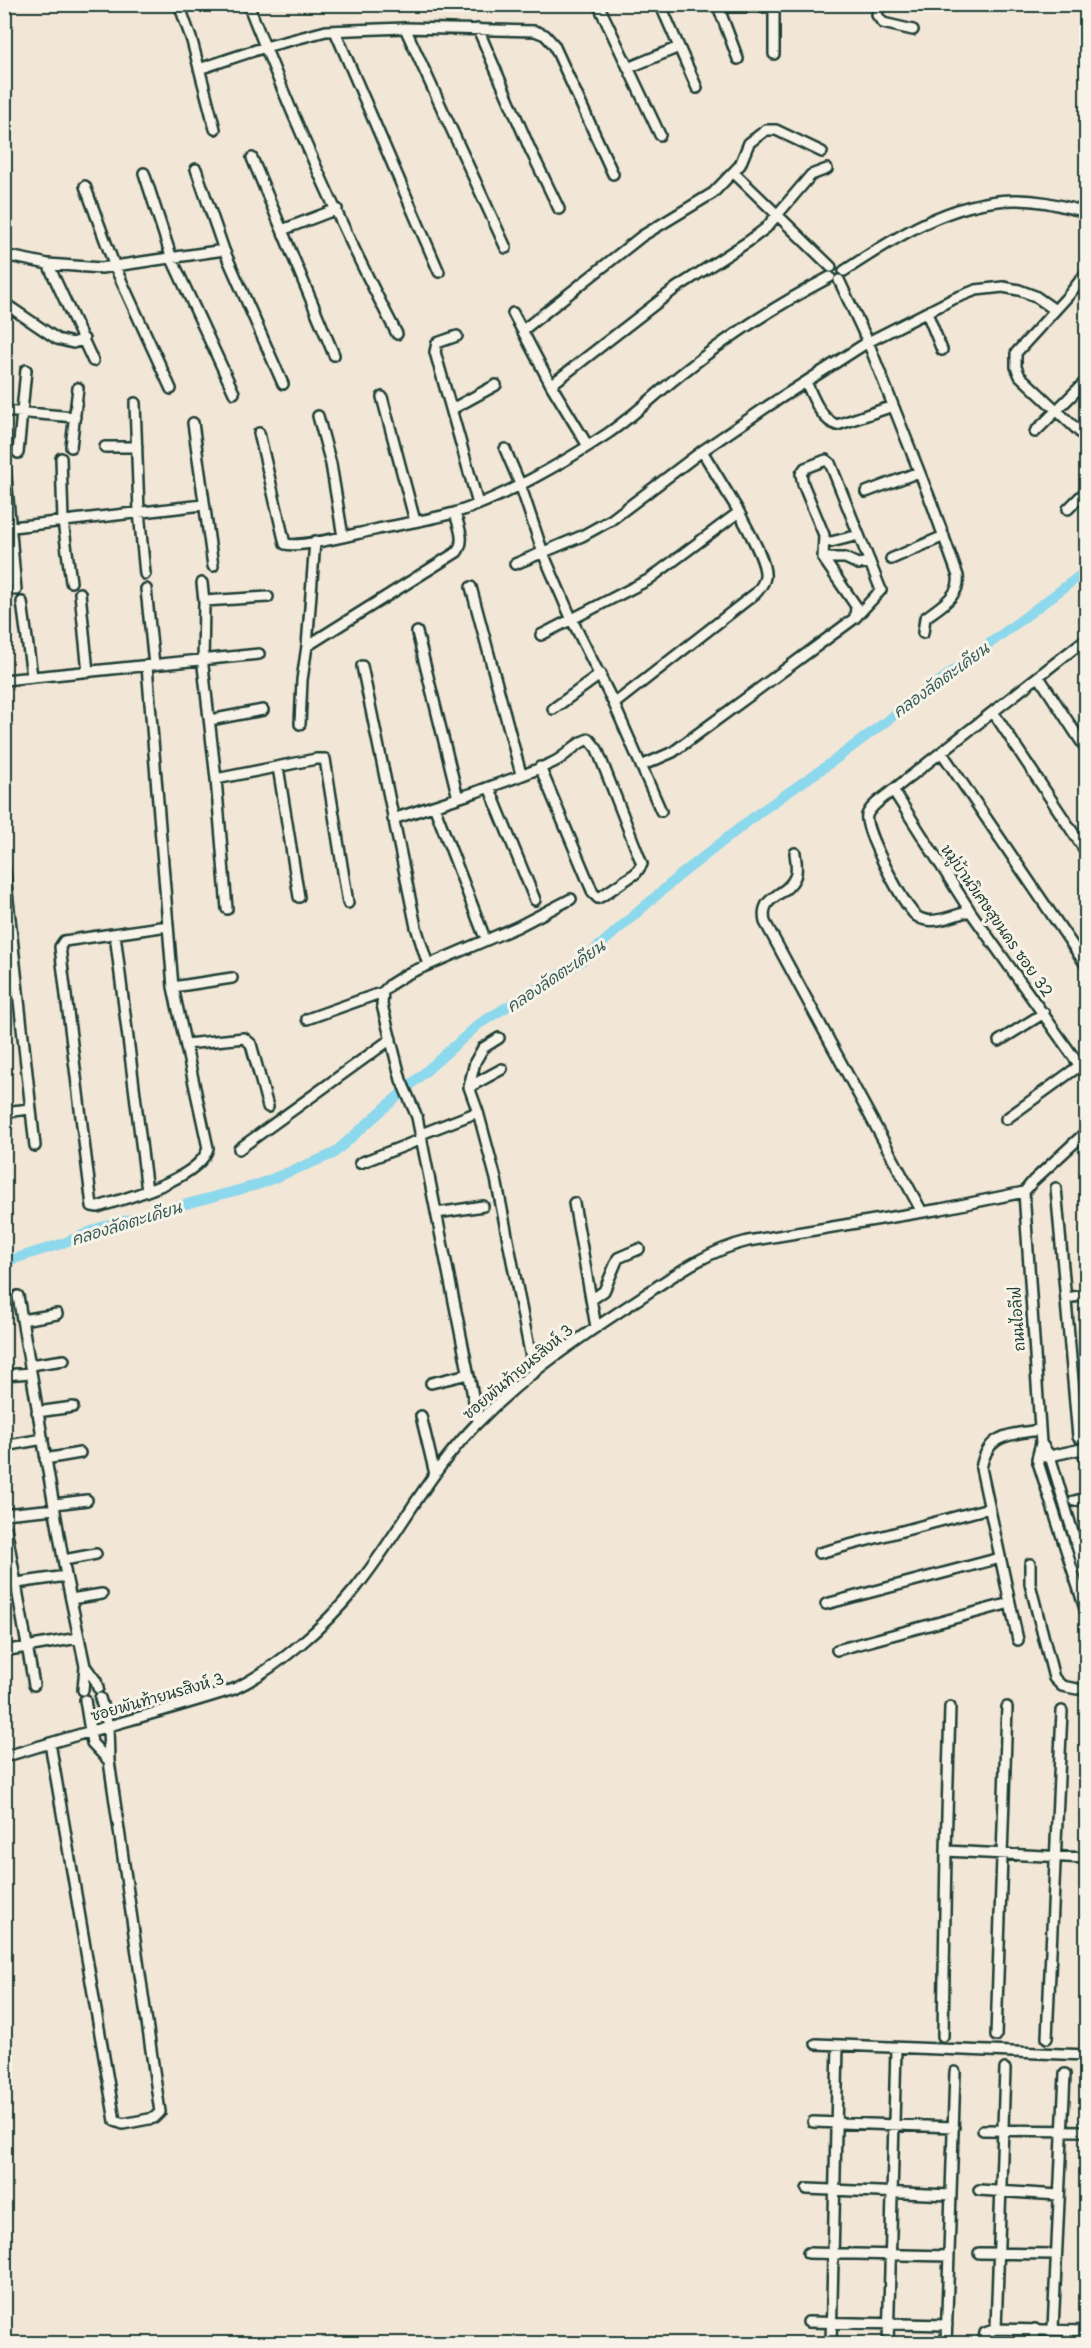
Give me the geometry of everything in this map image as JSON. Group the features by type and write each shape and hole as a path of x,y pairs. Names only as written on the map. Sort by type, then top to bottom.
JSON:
{"street":[{"path":"179,4 215,129"},
{"path":"248,4 265,48 337,209 397,334"},
{"path":"598,4 660,135"},
{"path":"640,4 774,6 774,54"},
{"path":"879,4 877,15 883,23 913,30"},
{"path":"661,6 697,88"},
{"path":"718,6 738,59"},
{"path":"199,69 317,33 405,28 535,31 545,35 554,45 613,174"},
{"path":"405,28 506,248"},
{"path":"478,29 530,149 559,208"},
{"path":"335,31 439,272"},
{"path":"628,68 679,47"},
{"path":"523,330 642,236 704,199 724,183 740,165 749,143 766,129 776,130 822,152"},
{"path":"252,158 334,355"},
{"path":"196,169 224,250 283,384"},
{"path":"551,385 676,288 766,228 811,175 827,169"},
{"path":"734,172 778,215 833,275 868,342 944,536 959,585 956,592 925,618 923,633"},
{"path":"144,173 172,259 234,393"},
{"path":"84,186 115,267 171,389"},
{"path":"259,433 285,544 293,546 343,537 455,513 520,484 610,432 687,369 739,332 783,303 833,275 837,265 844,271 879,247 959,209 1012,200 1057,204 1086,213"},
{"path":"282,230 337,209"},
{"path":"4,255 48,264 101,268 224,250"},
{"path":"48,264 93,361"},
{"path":"1086,273 1016,353 1015,358 1020,376 1086,438"},
{"path":"515,564 582,536 611,520 702,452 806,382 868,342 927,312 976,290 997,287 1019,290 1035,296 1055,310"},
{"path":"4,303 57,339 73,343 84,339"},
{"path":"927,312 942,350"},
{"path":"513,313 551,385 588,446"},
{"path":"457,336 435,346 436,360 478,504"},
{"path":"18,453 26,370"},
{"path":"1035,432 1086,381"},
{"path":"806,382 824,416 830,423 837,425 892,406"},
{"path":"452,409 495,385"},
{"path":"71,447 78,388"},
{"path":"382,397 416,521"},
{"path":"135,403 139,512 145,574"},
{"path":"4,411 75,417"},
{"path":"318,416 331,464 343,537"},
{"path":"194,423 203,505 213,566"},
{"path":"105,447 137,447"},
{"path":"505,449 520,484 543,553 572,620 601,674 661,811"},
{"path":"614,704 756,593 764,583 763,563 739,512 702,452"},
{"path":"61,458 63,521 71,582"},
{"path":"641,766 673,752 855,618 881,592 830,463 826,460 807,467 801,474 824,535 823,558 856,606 855,618"},
{"path":"5,465 7,527 16,590"},
{"path":"866,492 919,472"},
{"path":"1068,509 1086,491"},
{"path":"7,527 203,505"},
{"path":"540,635 648,580 739,512"},
{"path":"308,646 458,552 462,546 462,540 455,513"},
{"path":"824,541 831,542 859,535"},
{"path":"891,559 944,536"},
{"path":"300,724 315,541"},
{"path":"823,558 845,558 858,564 870,562"},
{"path":"202,584 203,660 227,909"},
{"path":"471,587 521,774"},
{"path":"146,589 173,987 207,1140 206,1155 201,1163 178,1177 147,1191 98,1207 92,1206 60,947 64,941 168,926"},
{"path":"80,593 88,672"},
{"path":"204,601 268,597"},
{"path":"22,602 32,676"},
{"path":"417,632 458,798"},
{"path":"970,911 932,921 924,920 910,910 872,841 867,827 867,817 871,808 893,790 1086,640"},
{"path":"4,680 259,654"},
{"path":"362,666 416,927 428,965"},
{"path":"553,709 601,674"},
{"path":"1039,677 1086,749"},
{"path":"210,720 263,710"},
{"path":"993,712 1086,852"},
{"path":"393,819 489,787 521,774 556,761 584,740 589,739 597,749 642,864 636,873 598,898 593,893 540,767"},
{"path":"942,753 1086,965"},
{"path":"216,779 325,759 348,903"},
{"path":"278,767 299,897"},
{"path":"489,787 535,900"},
{"name":"หมู่บ้านวิเศษสุขนคร ซอย 32","path":"893,790 970,911 1083,1064"},
{"path":"434,806 483,933"},
{"path":"795,854 797,871 795,879 789,887 768,902 763,913 765,922 922,1212"},
{"path":"4,864 35,1146"},
{"path":"307,1019 383,992 391,984 428,965 517,927 571,899"},
{"path":"115,934 147,1191"},
{"path":"173,987 232,978"},
{"path":"383,992 382,1005 401,1080 414,1108 421,1136 478,1421"},
{"path":"999,1041 1044,1013"},
{"path":"186,1044 244,1038 251,1044 268,1107"},
{"path":"499,1038 477,1054 469,1087 496,1179 534,1373"},
{"path":"239,1149 391,1039"},
{"path":"1006,1119 1083,1064"},
{"path":"469,1087 502,1070"},
{"path":"4,1112 30,1109"},
{"path":"360,1163 478,1112"},
{"path":"1024,1192 1086,1132"},
{"path":"1056,1188 1078,1437"},
{"name":"ซอยพันท้ายนรสิงห์ 3","path":"4,1757 90,1730 133,1721 234,1689 249,1682 308,1638 355,1590 435,1474 478,1421 534,1373 596,1327 696,1261 726,1246 1024,1192"},
{"name":"ถนนไอลีฟ","path":"1024,1192 1041,1443 1037,1459"},
{"path":"574,1203 596,1327"},
{"path":"437,1214 483,1206"},
{"path":"591,1300 604,1291 618,1258 639,1249"},
{"path":"1066,1298 1086,1295"},
{"path":"18,1296 70,1599 85,1666 84,1695 92,1743 108,1761"},
{"path":"22,1320 57,1314"},
{"path":"4,1375 64,1360"},
{"path":"431,1383 468,1374"},
{"path":"37,1412 73,1407"},
{"path":"421,1416 435,1474"},
{"path":"1018,1640 981,1468 984,1454 998,1437 1039,1430"},
{"path":"4,1446 43,1439"},
{"name":"ถนนไอลีฟ","path":"1041,1443 1050,1456 1086,1576"},
{"path":"1086,1448 1037,1459 1086,1612"},
{"path":"45,1459 80,1453"},
{"path":"1074,1501 1086,1498"},
{"path":"34,1685 4,1515 87,1500"},
{"path":"819,1553 989,1508"},
{"path":"64,1560 96,1554"},
{"path":"825,1604 1000,1558"},
{"path":"1030,1564 1030,1584 1054,1678 1062,1686 1083,1691"},
{"path":"4,1578 66,1576"},
{"path":"70,1599 102,1594"},
{"path":"837,1650 1010,1604"},
{"path":"9,1650 78,1638"},
{"path":"50,1743 115,2121 119,2124 154,2118 160,2112 108,1761 108,1725 96,1681 85,1666"},
{"path":"943,2036 951,1707"},
{"path":"996,2036 1006,1707"},
{"path":"1047,2038 1062,1712"},
{"path":"946,1851 1086,1858"},
{"path":"816,2044 1086,2055"},
{"path":"831,2343 838,2045"},
{"path":"888,2343 896,2049"},
{"path":"996,2329 1005,2069"},
{"path":"946,2343 955,2072"},
{"path":"1053,2329 1065,2074"},
{"path":"813,2122 954,2127"},
{"path":"983,2130 1086,2131"},
{"path":"807,2189 951,2194"},
{"path":"980,2190 1059,2195"},
{"path":"808,2253 949,2256"},
{"path":"979,2253 1056,2254"},
{"path":"808,2322 947,2325"},
{"path":"983,2343 985,2333 996,2329 1086,2331"},
{"path":"1034,2343 1035,2329"}],"waterway":[{"name":"คลองลัดตะเคียน","path":"4,1262 61,1244 101,1227 257,1185 333,1154 479,1024 583,960 679,876 760,812 832,762 1086,571"}],"tunnel":[{"path":"1084,1692 1077,1689 1081,1681 1086,1680"}]}
